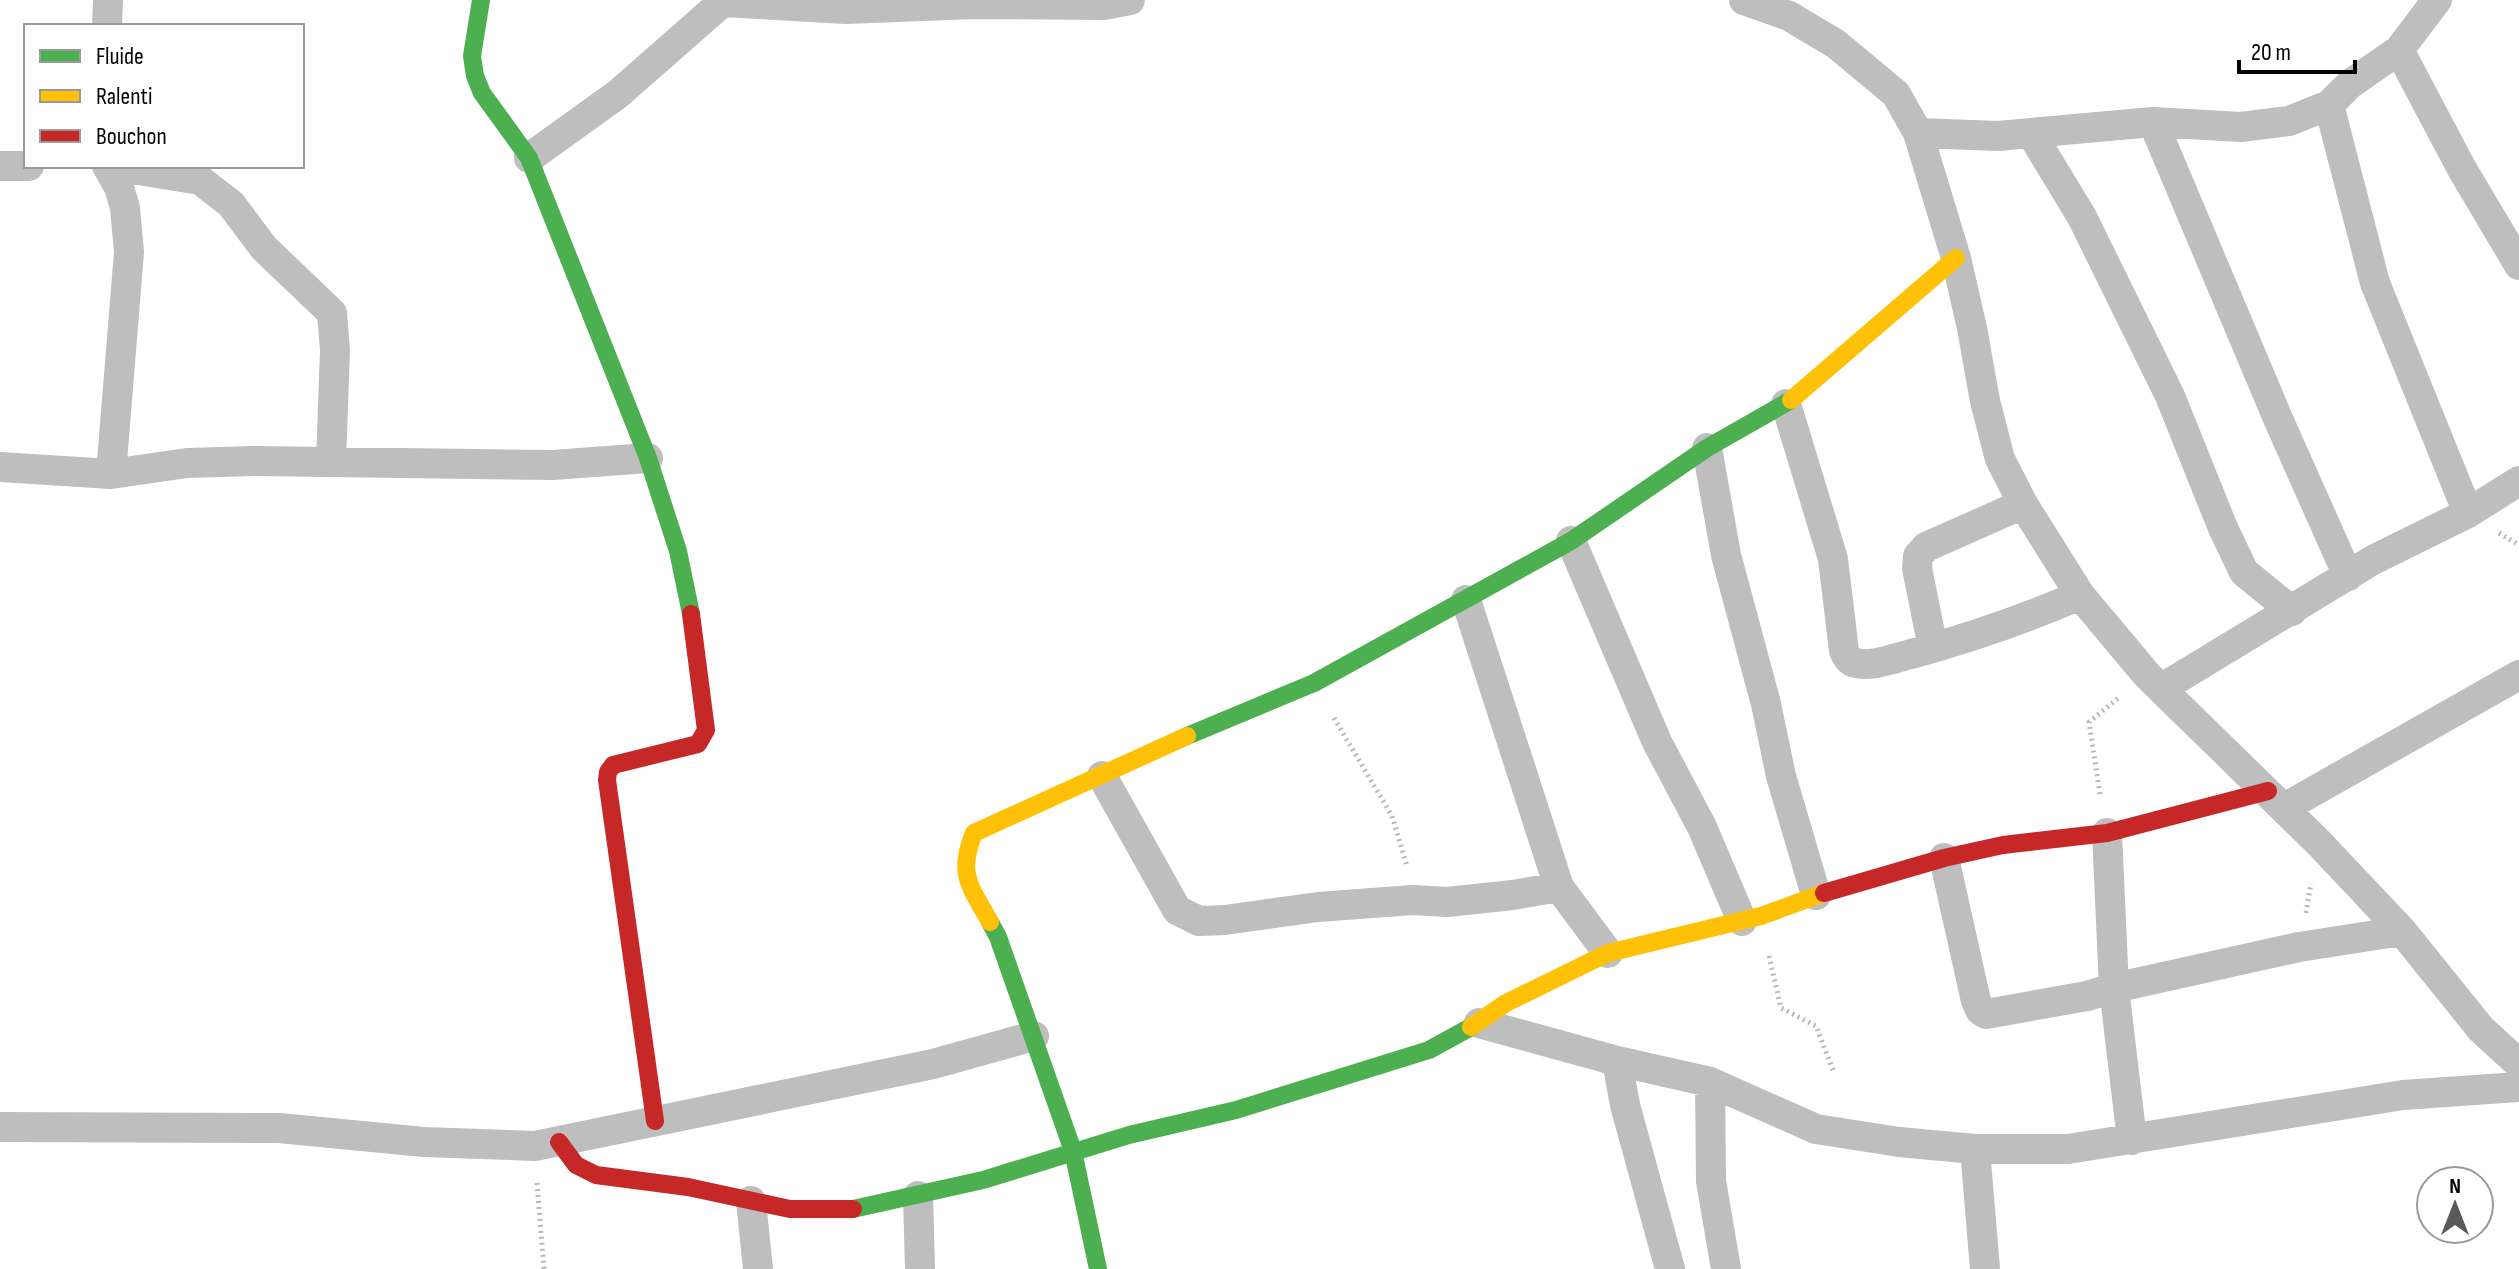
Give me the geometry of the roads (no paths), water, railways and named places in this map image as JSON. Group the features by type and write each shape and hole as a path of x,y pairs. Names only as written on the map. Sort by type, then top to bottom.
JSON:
{"street":[{"path":"107,24 108,0"},
{"path":"481,0 472,56 475,76 482,93 529,158 648,458 678,551 690,606 706,730 698,744 613,765 607,780 655,1121"},
{"path":"529,158 618,94 725,1 846,9 1049,3 1104,5 1130,0"},
{"path":"1744,0 1789,16 1836,44 1896,94 1918,133 1956,258 2000,459 2023,504 2080,595 2155,682 2319,843 2402,931 2481,1029 2519,1064"},
{"path":"1918,133 1998,136 2153,122 2241,127 2289,121 2329,105 2350,84 2399,50 2437,0"},
{"path":"2399,50 2462,169 2519,265"},
{"path":"2329,105 2375,283 2468,513"},
{"path":"2153,122 2348,576"},
{"path":"2031,133 2082,217 2163,382 2244,572 2292,611"},
{"path":"0,166 24,166"},
{"path":"108,168 119,187 125,208 129,252 111,474"},
{"path":"126,168 200,180 231,204 264,248 332,313 335,350 331,462"},
{"path":"1098,1269 1073,1151 998,937 968,882 965,855 974,833 1190,735 1314,683 1376,646 1571,541 1707,448 1786,404 1956,258"},
{"path":"1786,404 1828,535 1844,651 1854,663 1883,662 1933,648 2019,621 2080,595"},
{"path":"1707,448 1726,555 1766,704 1781,776 1816,895"},
{"path":"0,467 111,474 187,463 553,465 648,458"},
{"path":"2155,682 2292,611 2373,560 2468,513 2519,481"},
{"path":"1933,648 1917,568 1918,556 1926,547 2023,504"},
{"path":"1571,541 1657,742 1751,918"},
{"path":"1466,600 1559,887 1608,953"},
{"path":"547,1144 596,1175 688,1187 790,1209 851,1209 918,1196 983,1180 1073,1151 1301,1091 1429,1050 1479,1023 1506,1003 1608,953 1751,918 1816,895 1944,858 2003,845 2107,833 2276,800 2519,675"},
{"path":"1102,776 1177,910 1199,921 1318,907 1413,900 1447,902 1559,887"},
{"path":"2107,833 2114,988 2132,1140"},
{"path":"1944,858 1980,1010 1986,1014 2087,996 2299,947 2402,931"},
{"path":"1479,1023 1617,1061 1710,1082 1816,1129 1899,1142 1975,1149 2068,1149 2403,1095 2519,1087"},
{"path":"0,1127 279,1128 424,1142 547,1144 933,1064 1034,1036"},
{"path":"1617,1061 1625,1105 1670,1269"},
{"path":"1710,1082 1711,1181 1726,1269"},
{"path":"1975,1149 1985,1269"},
{"path":"918,1196 920,1269"},
{"path":"751,1201 758,1269"}]}
